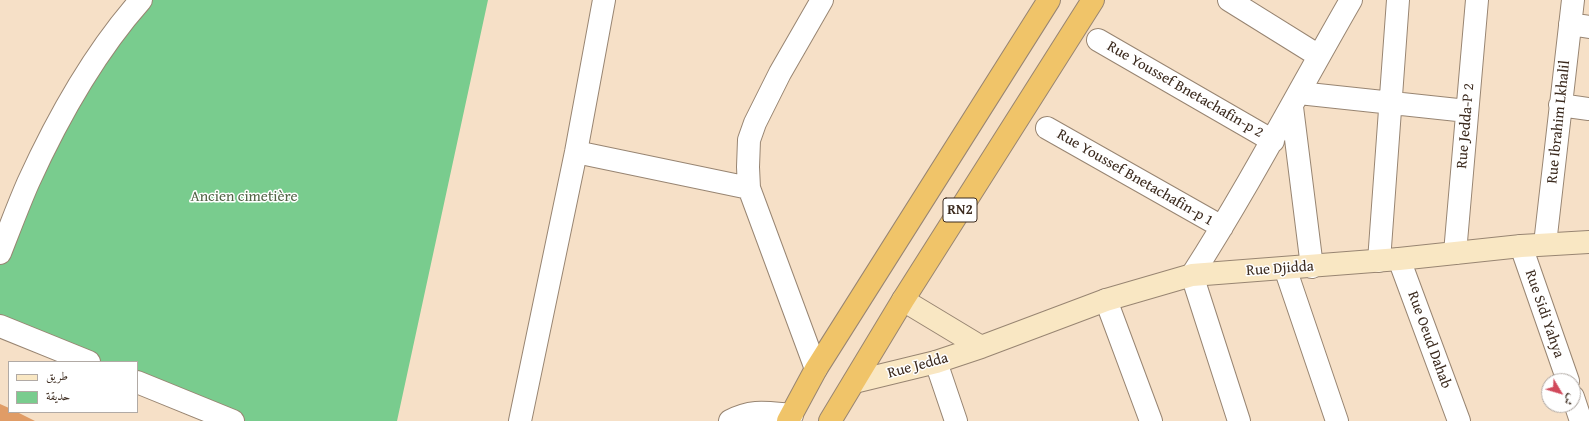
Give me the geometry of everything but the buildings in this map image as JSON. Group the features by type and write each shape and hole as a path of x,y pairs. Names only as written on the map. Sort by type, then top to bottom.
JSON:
{"highway":[{"name":"RN2","path":"790,418 816,369 1049,0"},
{"name":"RN2","path":"830,421 903,300 1093,0"}],"street":[{"path":"0,253 28,183 70,99 100,52 141,0"},
{"path":"520,421 576,152 604,0"},
{"path":"816,369 749,188 748,167 749,140 755,123 780,73 822,0"},
{"path":"1229,0 1319,56"},
{"path":"1239,421 1192,275 1273,141 1351,0"},
{"path":"1389,260 1390,103 1398,0"},
{"name":"Rue Jedda-P 2","path":"1455,253 1477,0"},
{"name":"Rue Ibrahim Lkhalil","path":"1545,244 1560,105 1579,25 1573,0"},
{"name":"Rue Youssef Bnetachafin-p 2","path":"1098,40 1273,141"},
{"path":"1295,100 1390,103 1467,111"},
{"path":"1295,100 1312,267"},
{"path":"1560,105 1589,109"},
{"name":"Rue Youssef Bnetachafin-p 1","path":"1047,128 1222,227"},
{"path":"576,152 749,188"},
{"name":"Rue Djidda","path":"981,347 1106,300 1192,275 1312,267 1521,246 1589,242"},
{"name":"Rue Sidi Yahya","path":"1521,246 1565,373"},
{"name":"Rue Oeud Dahab","path":"1389,260 1459,421"},
{"path":"1285,268 1337,421"},
{"path":"903,300 981,347"},
{"path":"1106,300 1151,421"},
{"path":"0,326 87,361"},
{"name":"Rue Jedda","path":"854,382 936,362 981,347"},
{"path":"936,362 956,421"},
{"path":"138,382 232,421"},
{"path":"730,421 740,416 755,412 790,418"}],"green space":[{"name":"Ancien cimetière","path":"137,0 488,0 397,421 222,421 138,381 138,361 93,361 0,318 0,234"}]}
